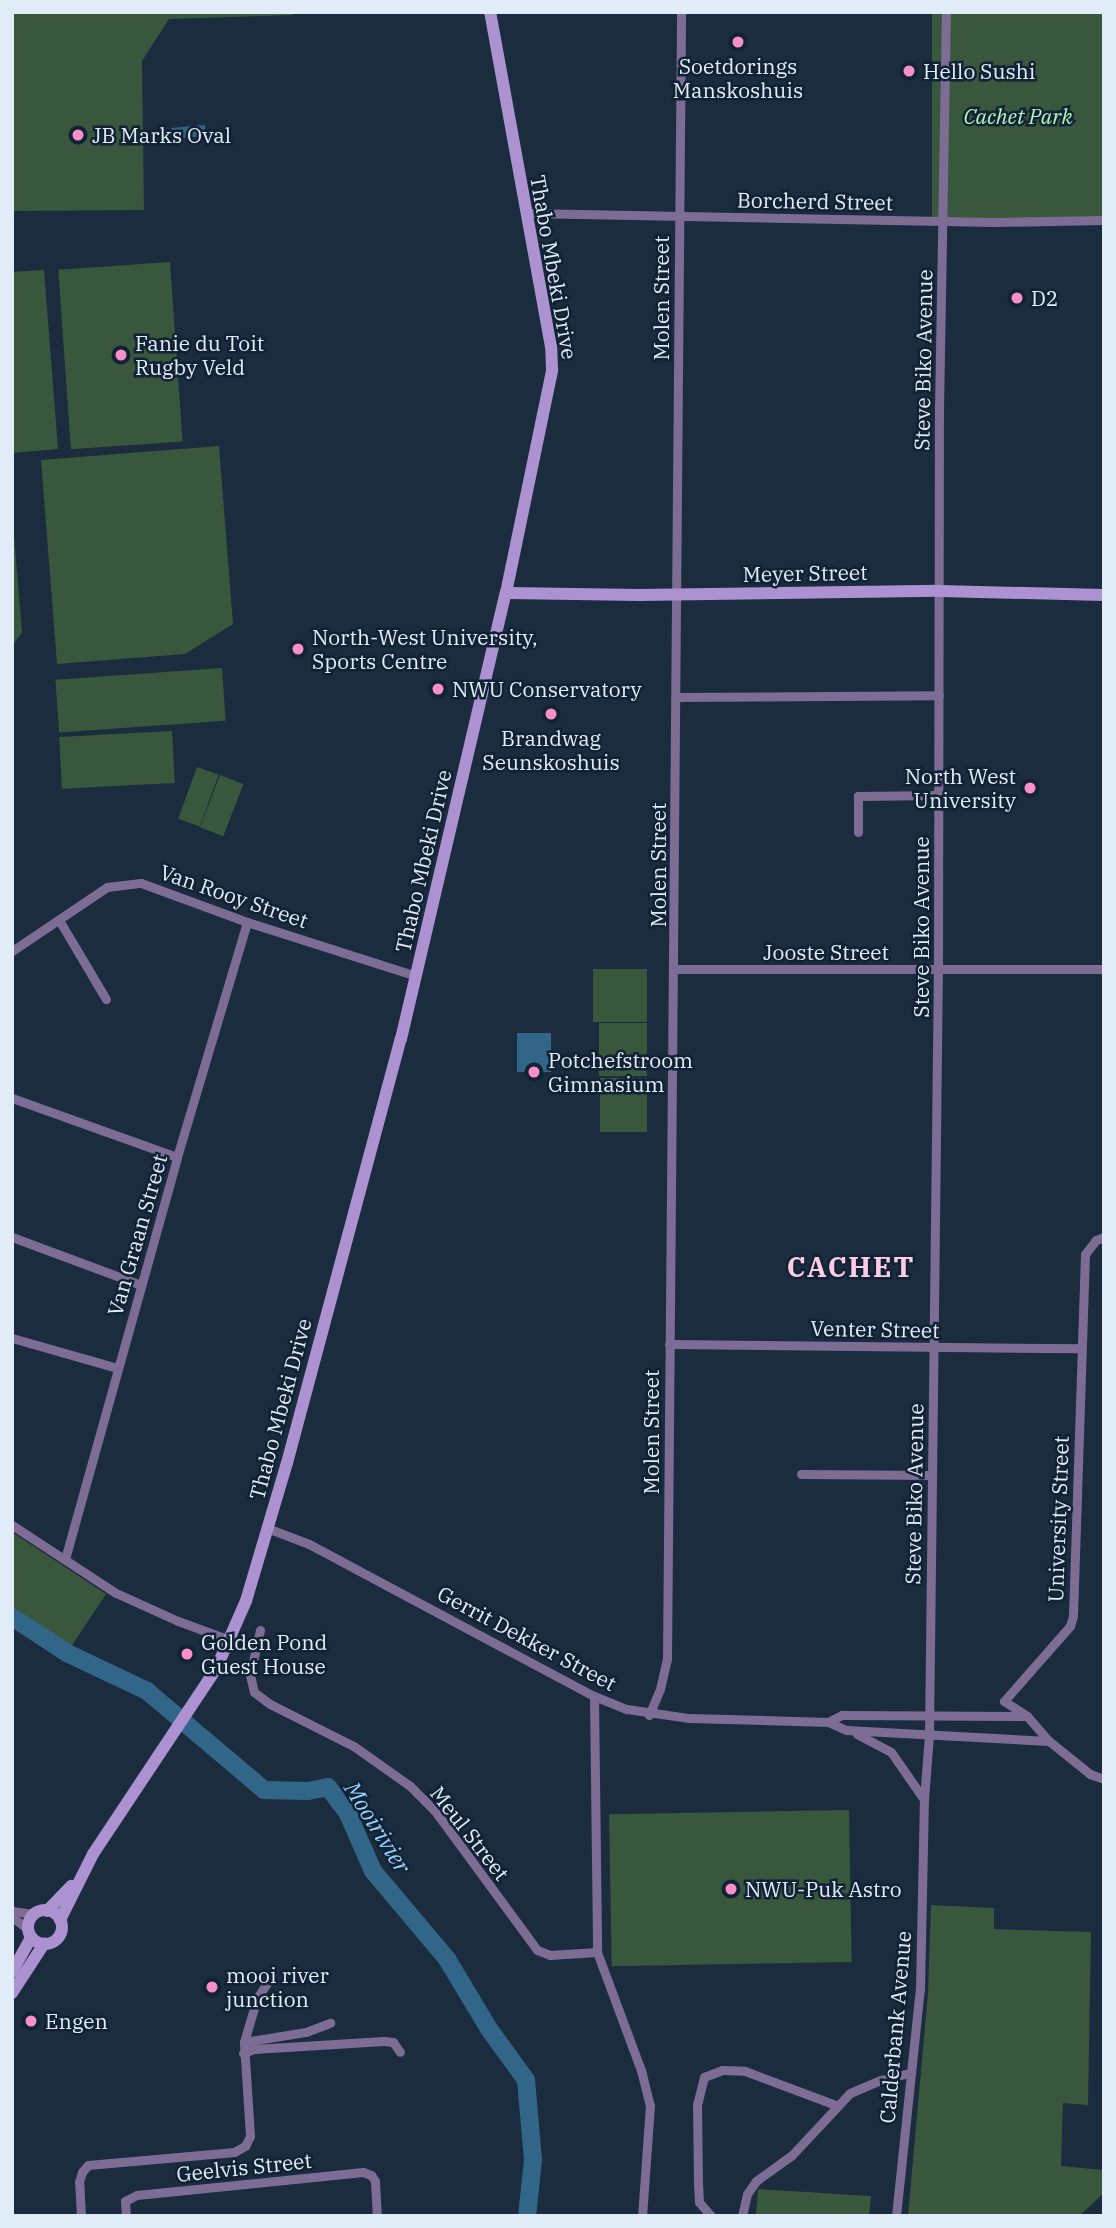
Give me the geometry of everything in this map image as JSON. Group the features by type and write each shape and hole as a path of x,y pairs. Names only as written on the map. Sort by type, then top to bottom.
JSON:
{"main road":[{"name":"Thabo Mbeki Drive","path":"79,1878 198,1698 230,1640 246,1601 416,976 506,593 552,370 490,12"},
{"name":"Meyer Street","path":"506,593 678,595 940,591 1104,594"},
{"path":"12,1972 41,1912 79,1878"},
{"path":"12,1993 44,1944 59,1936 60,1920 79,1878"},
{"path":"41,1912 60,1920"},
{"path":"29,1933 44,1944"}],"street":[{"name":"Molen Street","path":"649,1715 660,1689 667,1658 675,969 681,12"},
{"name":"Steve Biko Avenue","path":"929,1717 947,12"},
{"name":"Borcherd Street","path":"526,213 679,217 1104,220"},
{"path":"676,698 939,695"},
{"path":"858,832 858,796 939,795"},
{"name":"Van Rooy Street","path":"12,951 107,887 141,884 247,922 416,976"},
{"path":"59,920 106,999"},
{"name":"Van Graan Street","path":"65,1559 177,1157 247,922"},
{"name":"Jooste Street","path":"675,969 1104,970"},
{"path":"12,1098 177,1157"},
{"path":"12,1237 141,1285"},
{"name":"University Street","path":"1104,1237 1096,1240 1085,1254 1073,1616 1070,1626 1004,1701 1027,1716 1049,1741 1090,1774 1104,1779"},
{"path":"12,1338 117,1368"},
{"name":"Venter Street","path":"669,1344 1082,1348"},
{"path":"801,1474 932,1475"},
{"path":"12,1525 116,1593 178,1622 230,1640"},
{"name":"Gerrit Dekker Street","path":"268,1528 295,1537 400,1590 594,1696 649,1715 828,1722 846,1730 1049,1741"},
{"name":"Meul Street","path":"260,1630 250,1675 254,1692 270,1704 355,1747 410,1786 435,1811 537,1950 550,1955 597,1952"},
{"path":"594,1696 597,1952 644,2079 650,2105 642,2216"},
{"name":"Gerrit Dekker Street","path":"828,1722 842,1715 1027,1716"},
{"name":"Calderbank Avenue","path":"896,2216 919,1989 929,1717"},
{"path":"846,1730 876,1741 891,1752 924,1800"},
{"path":"12,1911 41,1912"},
{"path":"12,1917 29,1933"},
{"path":"81,2216 79,2182 88,2165 234,2152 245,2146 250,2136 244,2042 257,1997 270,1980"},
{"path":"244,2042 306,2032 330,2023"},
{"path":"243,2053 254,2049 384,2041 393,2042 400,2052"},
{"path":"711,2216 699,2202 698,2183 697,2105 704,2077 722,2070 745,2071 838,2106"},
{"path":"742,2216 747,2194 756,2181 792,2155 838,2106 864,2085 910,2073"},
{"name":"Geelvis Street","path":"126,2216 125,2205 128,2197 137,2195 363,2172 371,2175 375,2181 377,2216"}],"green space":[{"name":"JB Marks Oval","path":"12,12 293,12 293,15 169,19 142,61 144,210 12,211"},
{"name":"Cachet Park","path":"932,12 1104,12 1104,220 932,220"},
{"name":"Fanie du Toit Rugby Veld","path":"170,262 183,442 71,449 58,270"},
{"path":"44,270 58,449 12,453 12,272"},
{"path":"219,446 233,624 185,654 57,664 41,460"},
{"path":"12,511 22,632 12,646"},
{"path":"222,668 226,721 59,733 55,680"},
{"path":"172,731 175,783 62,789 59,737"},
{"path":"197,767 219,775 200,827 178,819"},
{"path":"220,775 243,784 223,836 200,827"},
{"path":"593,969 647,969 647,1022 593,1022"},
{"path":"599,1023 647,1023 647,1076 599,1076"},
{"path":"600,1078 647,1078 647,1132 600,1132"},
{"path":"12,1532 106,1594 67,1653 12,1617"},
{"name":"NWU-Puk Astro","path":"849,1810 852,1962 612,1966 609,1814"},
{"path":"931,1905 994,1908 994,1929 1091,1932 1088,2105 1063,2103 1061,2166 1104,2170 1104,2193 1079,2216 908,2216 928,1993"},
{"path":"758,2189 871,2196 869,2216 756,2216"}],"water":[{"path":"205,125 206,136 172,139 171,128"},
{"path":"517,1033 551,1033 551,1072 517,1072"}],"waterway":[{"name":"Mooirivier","path":"12,1617 67,1653 147,1691 264,1790 308,1791 328,1787 348,1814 373,1871 447,1959 489,2029 526,2080 533,2160 527,2216"}],"place":[{"name":"Soetdorings Manskoshuis","path":"738,42"},
{"name":"Hello Sushi","path":"909,71"},
{"name":"JB Marks Oval","path":"78,135"},
{"name":"D2","path":"1017,298"},
{"name":"Fanie du Toit Rugby Veld","path":"121,355"},
{"name":"North-West University, Sports Centre","path":"298,649"},
{"name":"NWU Conservatory","path":"438,689"},
{"name":"Brandwag Seunskoshuis","path":"551,714"},
{"name":"North West University","path":"1030,788"},
{"name":"Potchefstroom Gimnasium","path":"534,1072"},
{"name":"Golden Pond Guest House","path":"187,1654"},
{"name":"NWU-Puk Astro","path":"731,1889"},
{"name":"mooi river junction","path":"212,1987"},
{"name":"Engen","path":"31,2021"}],"district":[{"name":"CACHET","path":"851,1267"}]}
